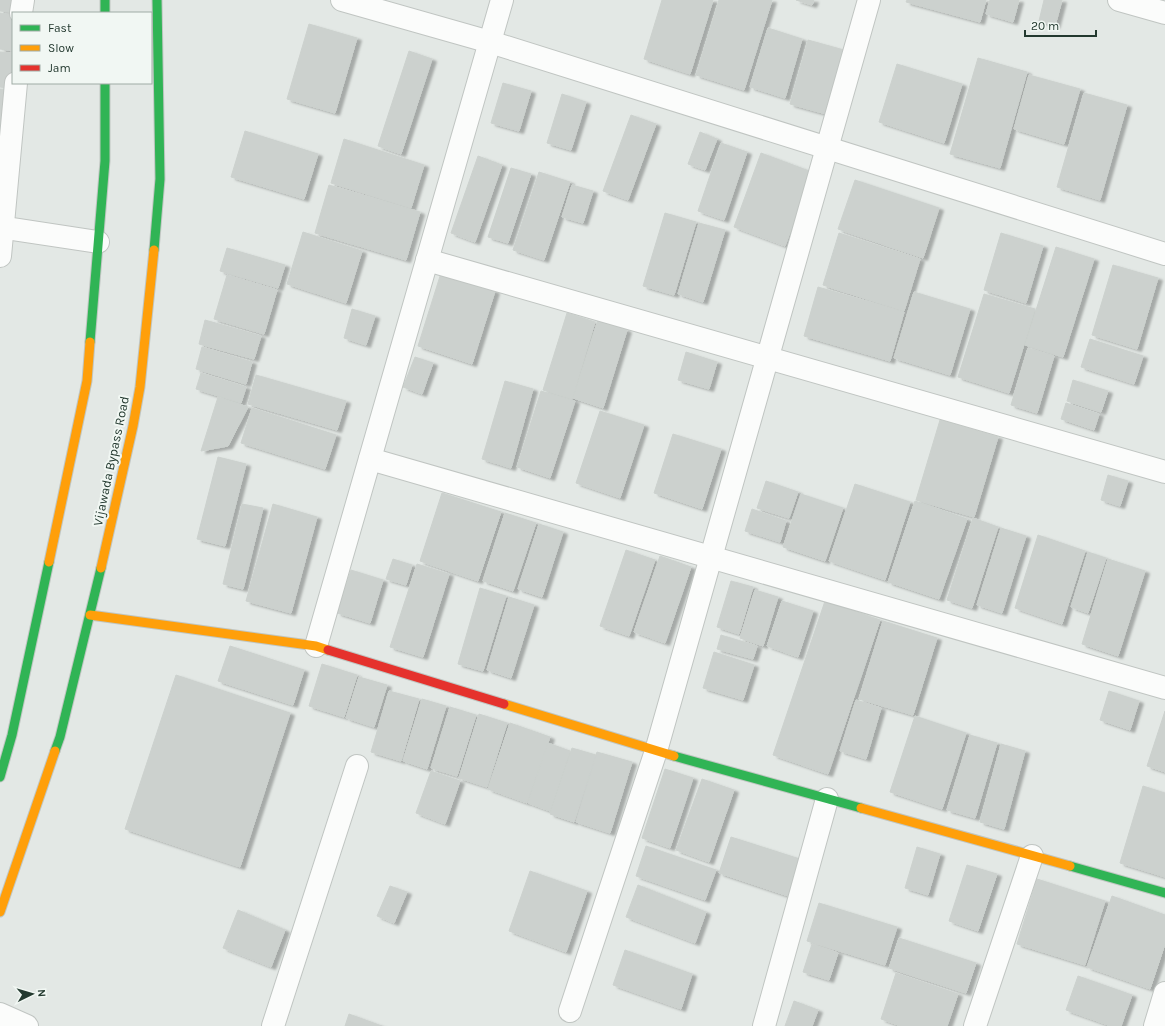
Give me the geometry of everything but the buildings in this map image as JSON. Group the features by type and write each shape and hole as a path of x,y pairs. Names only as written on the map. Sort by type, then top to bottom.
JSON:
{"main road":[{"path":"105,0 105,12"},
{"name":"Vijawada Bypass Road","path":"0,912 60,736 90,615 133,426 140,387 160,179 157,0"},
{"path":"0,777 6,732 86,381 105,161 105,84"},
{"path":"90,615 316,646 656,751 1165,893"}],"street":[{"path":"22,0 22,12"},
{"path":"342,0 490,42 1165,254"},
{"path":"316,646 502,0"},
{"path":"570,1011 656,751 869,0"},
{"path":"1119,0 1165,13"},
{"path":"0,256 16,84"},
{"path":"2,228 98,242"},
{"path":"427,260 1165,472"},
{"path":"370,459 1165,688"},
{"path":"273,1026 357,766"},
{"path":"764,1026 827,799"},
{"path":"975,1026 1032,856"},
{"path":"1154,1026 1165,993"},
{"path":"0,1014 27,1026"}],"traffic: fast":[{"path":"105,0 105,12"},
{"path":"154,250 160,179 157,0"},
{"path":"90,342 105,161 105,84"},
{"path":"0,777 12,735 49,562"},
{"path":"55,751 60,737 101,568"},
{"path":"674,756 861,808"},
{"path":"1070,866 1165,893"}],"traffic: slow":[{"path":"101,568 133,426 140,387 154,250"},
{"path":"49,562 87,381 90,342"},
{"path":"90,615 316,646 328,650"},
{"path":"504,704 674,756"},
{"path":"0,912 55,751"},
{"path":"861,808 1070,866"}],"traffic: jam":[{"path":"328,650 504,704"}]}
